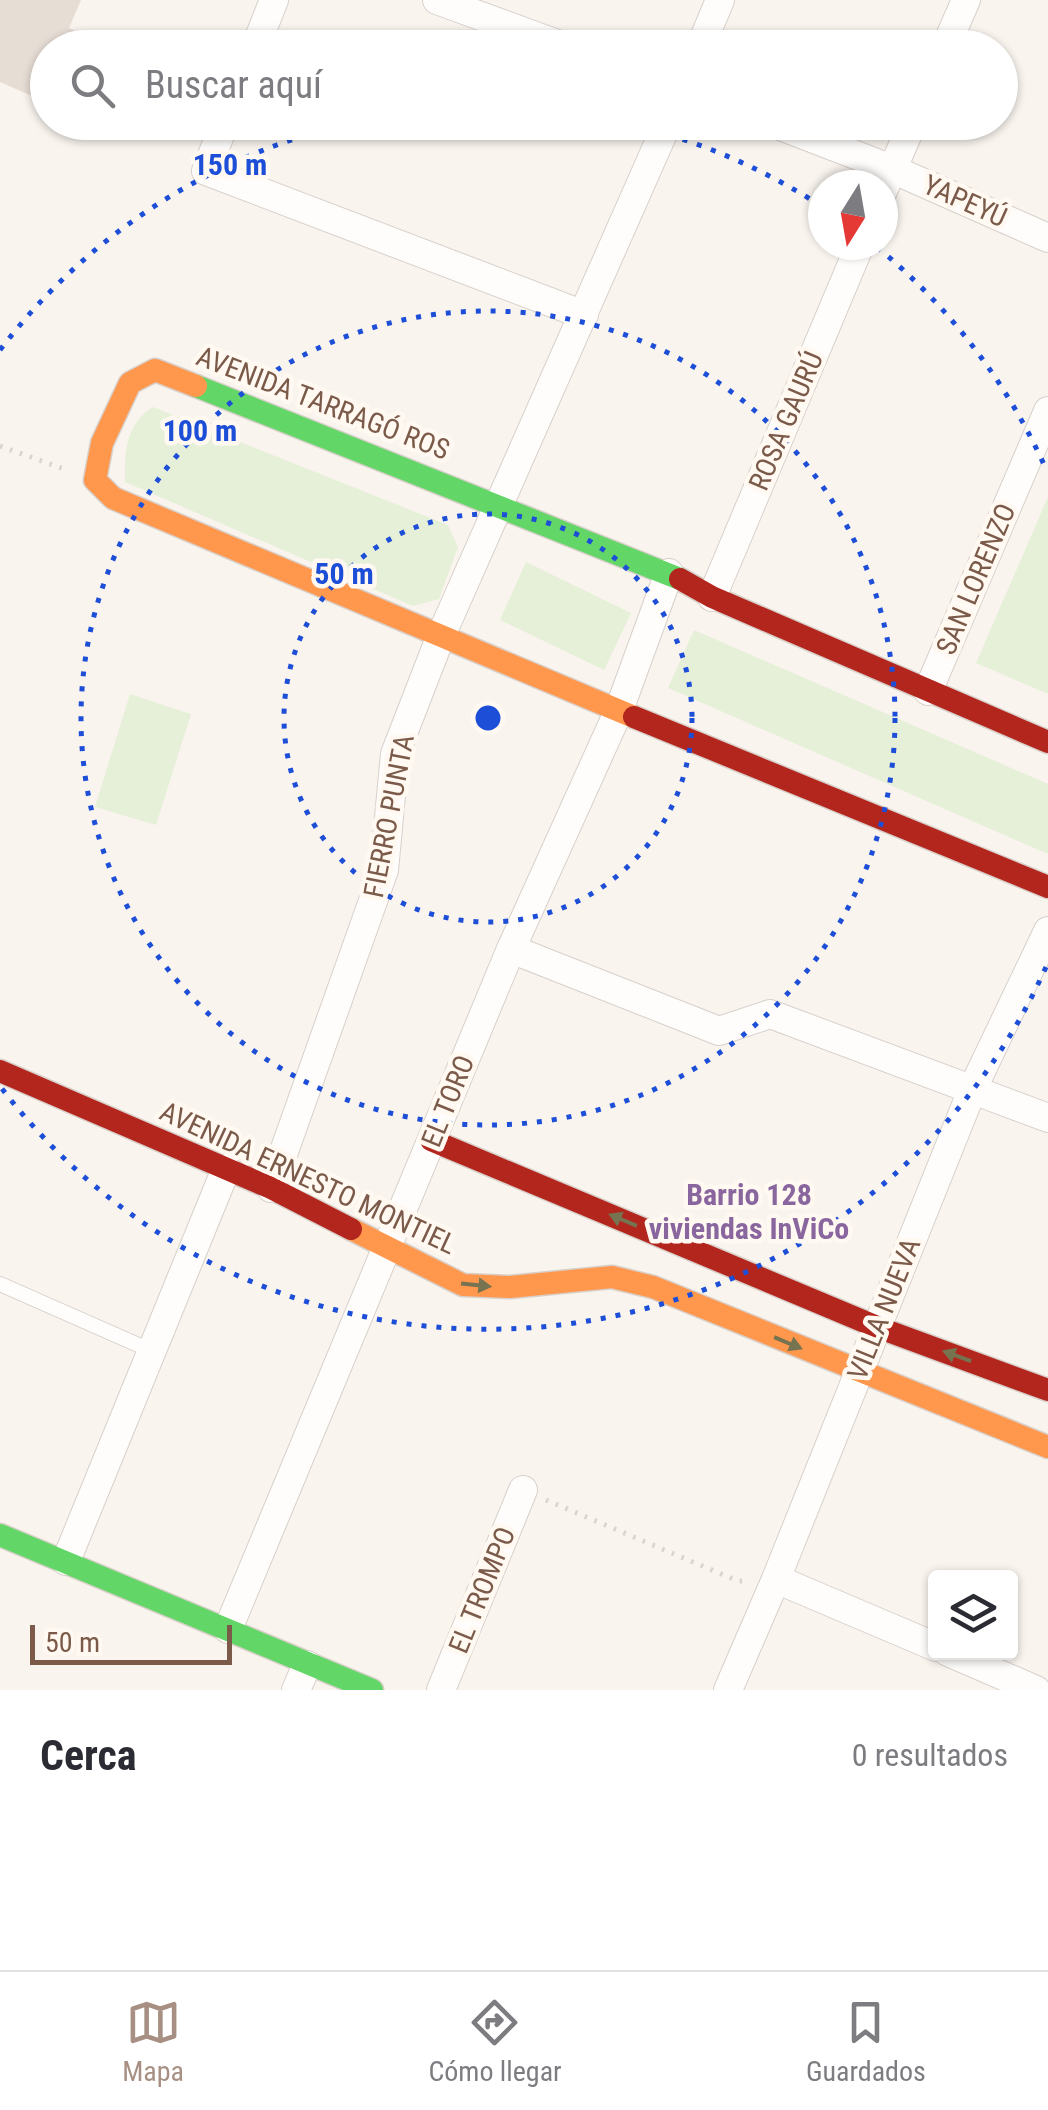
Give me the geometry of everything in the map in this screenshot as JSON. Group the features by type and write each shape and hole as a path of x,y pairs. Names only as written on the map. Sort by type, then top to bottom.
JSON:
{"street":[{"path":"262,30 274,0"},
{"path":"436,0 518,30"},
{"path":"708,30 720,0"},
{"path":"953,30 966,0"},
{"path":"218,140 206,171 584,315"},
{"name":"FIERRO PUNTA","path":"271,1188 384,870 395,754 440,638 660,140"},
{"name":"YAPEYÚ","path":"807,140 868,170"},
{"path":"892,170 905,140"},
{"name":"YAPEYÚ","path":"898,184 1048,238"},
{"name":"ROSA GAURÚ","path":"712,597 854,260"},
{"name":"AVENIDA TARRAGÓ ROS","path":"95,480 102,444 130,383 154,370 669,574 712,597 1048,742"},
{"name":"SAN LORENZO","path":"928,692 1048,411"},
{"path":"95,480 113,498 440,638 1048,887"},
{"name":"EL TORO","path":"228,1628 511,949 620,710 669,574"},
{"name":"VILLA NUEVA","path":"728,1690 973,1088 1048,930"},
{"path":"511,949 720,1031 770,1014 1048,1118"},
{"name":"AVENIDA ERNESTO MONTIEL","path":"3,1080 271,1188 462,1285 510,1288 612,1277 653,1287 1048,1447"},
{"path":"432,1140 877,1326 1048,1390"},
{"path":"66,1561 226,1169"},
{"name":"EL TROMPO","path":"441,1690 523,1490"},
{"path":"0,1535 228,1628 301,1678 372,1690"},
{"path":"776,1579 928,1644"},
{"path":"967,1660 1036,1690"}],"lane":[{"path":"0,1284 152,1351"}],"path":[{"path":"0,446 95,480"},
{"path":"523,1490 738,1581 776,1579"}],"green space":[{"path":"153,407 448,525 458,547 439,599 413,606 125,482 126,450 132,430"},
{"path":"1048,497 1048,694 976,663"},
{"path":"526,562 631,613 604,670 500,620"},
{"path":"694,630 1048,784 1048,854 668,688"},
{"path":"130,694 191,714 156,825 95,807"}],"building":[{"path":"0,0 81,0 69,28 73,30 30,30 30,95 0,82"}],"traffic: fast":[{"path":"196,386 680,579"},
{"path":"0,1535 372,1690"}],"traffic: slow":[{"path":"196,386 155,370 130,383 102,443 95,480 113,498 634,717"},
{"path":"351,1229 463,1285 510,1287 612,1277 653,1287 1048,1447"}],"traffic: jam":[{"path":"680,579 712,597 1048,742"},
{"path":"634,717 1048,887"},
{"path":"0,1071 271,1188 351,1229"},
{"path":"431,1140 877,1327 1048,1390"}],"district":[{"name":"Barrio 128 viviendas InViCo","path":"749,1211"}]}
